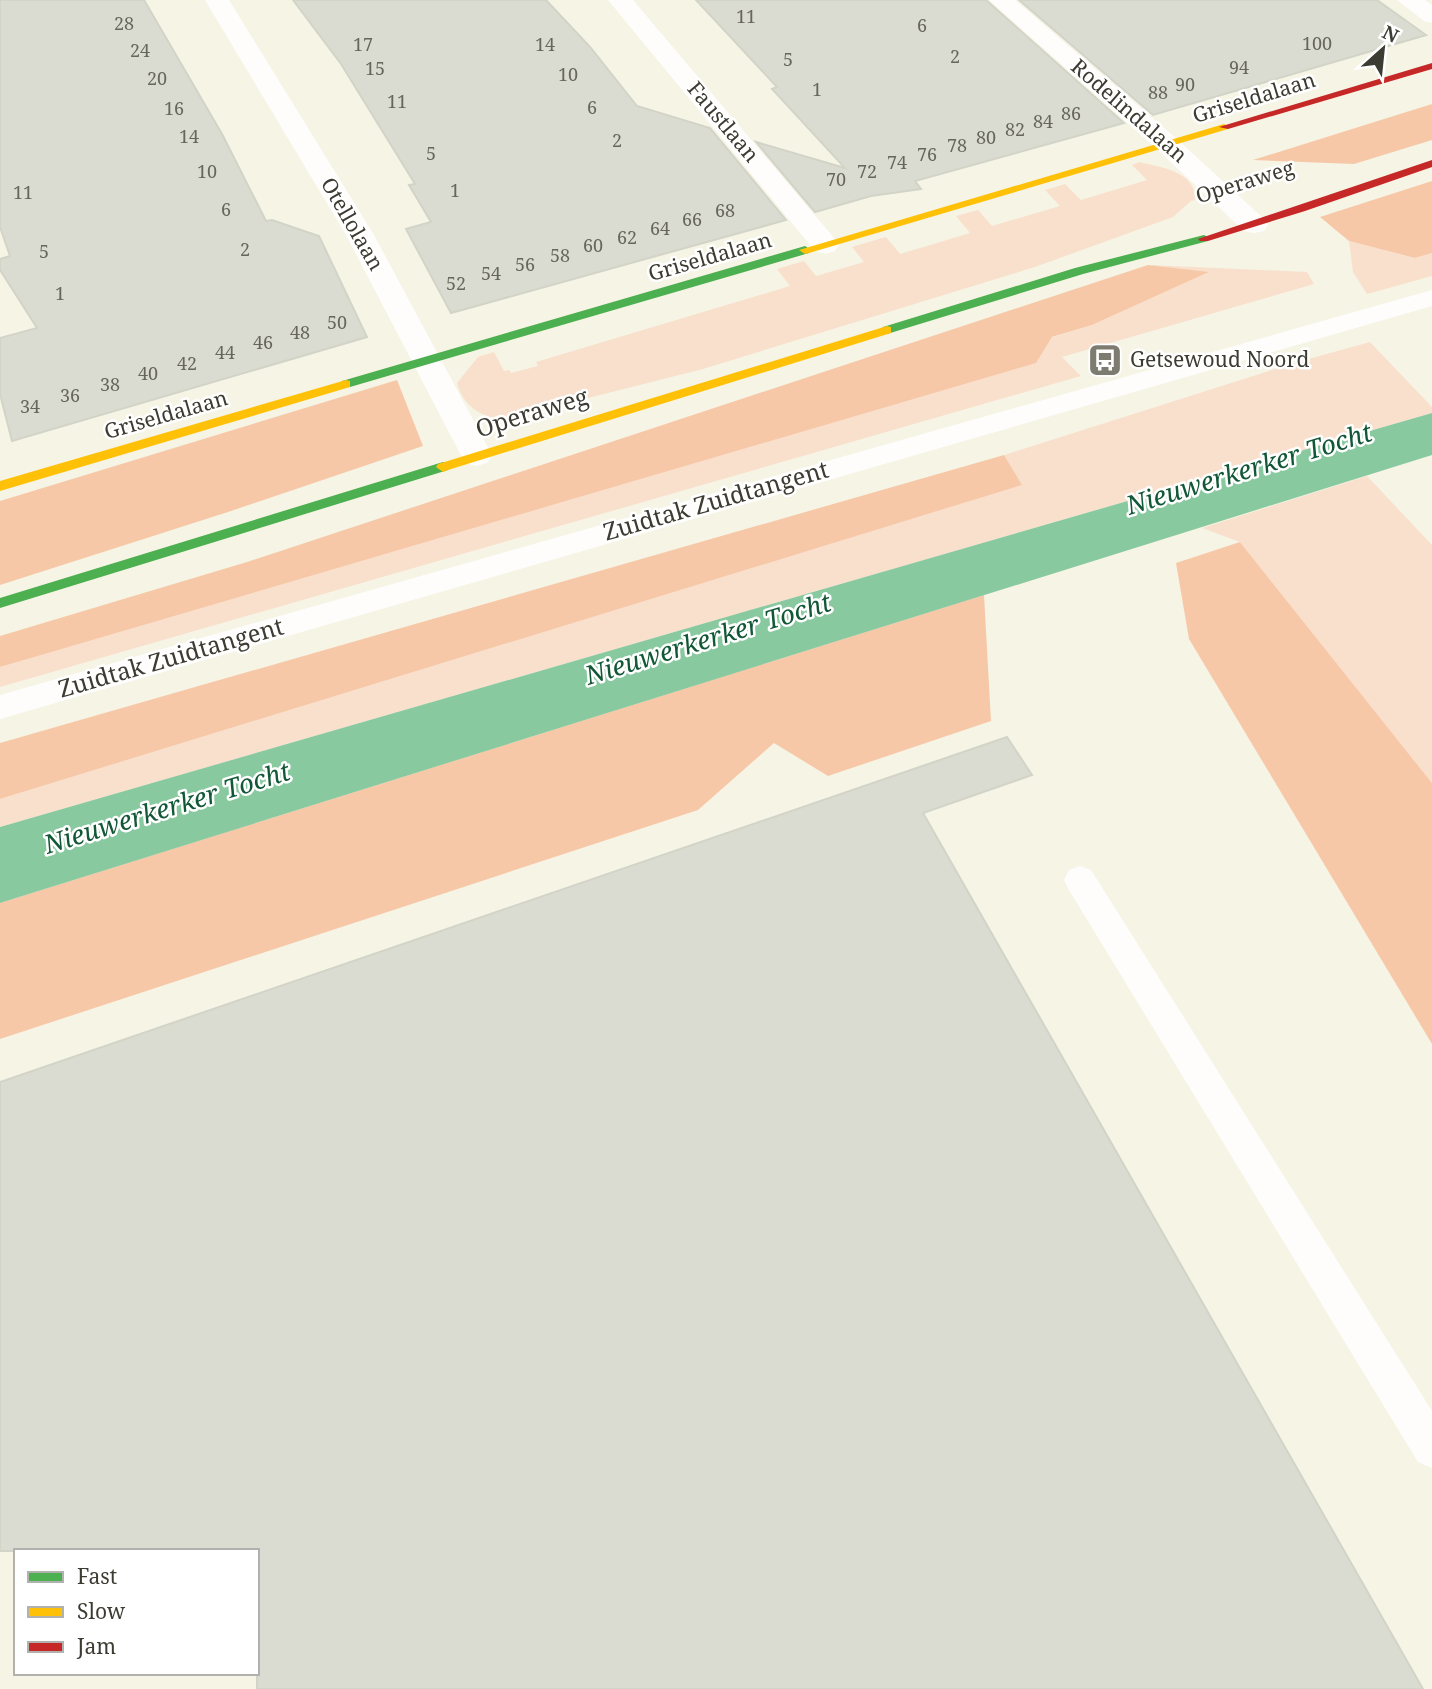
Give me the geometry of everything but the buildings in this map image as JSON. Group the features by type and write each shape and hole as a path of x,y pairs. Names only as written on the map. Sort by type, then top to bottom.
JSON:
{"main road":[{"name":"Griseldalaan","path":"0,486 1169,146 1432,66"},
{"name":"Operaweg","path":"0,603 1079,271 1166,251 1239,211 1432,161"},
{"name":"Operaweg","path":"1349,174 1432,161"},
{"name":"Operaweg","path":"1079,271 1150,237"}],"street":[{"name":"Otellolaan","path":"217,0 354,224 476,455"},
{"name":"Faustlaan","path":"620,0 825,245"},
{"name":"Rodelindalaan","path":"1002,0 1239,211"},
{"path":"1409,0 1432,16"}],"lane":[{"name":"Zuidtak Zuidtangent","path":"0,707 1432,298"},
{"path":"1080,880 1432,1448"}],"shaded area":[{"path":"1432,104 1432,140 1354,164 1253,160"},
{"path":"1139,162 1176,172 1184,177 1194,191 1195,200 1173,217 1035,267 703,369 517,416 517,419 497,418 480,413 466,401 457,383 478,357 494,352 504,371 509,370 511,373 538,366 536,362 790,286 777,269 804,261 816,276 864,262 852,247 882,238 886,237 900,254 970,233 956,216 978,210 992,226 1060,206 1045,190 1065,184 1081,200 1147,180 1132,165"},
{"path":"1432,181 1432,253 1415,258 1349,241 1320,217"},
{"path":"1349,241 1415,258 1432,253 1432,276 1367,294 1353,272"},
{"path":"1148,265 1307,272 1314,284 1062,357 1081,376 0,687 0,667 1092,325 1207,273"},
{"path":"1148,265 1209,272 1092,325 1052,337 1036,363 0,667 0,636 247,562"},
{"path":"1370,342 1432,407 1432,413 0,827 0,799 1021,485 1004,455 1294,363"},
{"path":"397,380 423,446 0,585 0,501"},
{"path":"1004,455 1022,485 0,799 0,743"},
{"path":"1367,476 1432,545 1432,783 1240,542 1202,528"},
{"path":"1240,542 1432,783 1432,1044 1189,639 1176,563"},
{"path":"984,595 991,721 828,776 774,743 698,810 0,1039 0,903"}],"water":[{"name":"Nieuwerkerker Tocht","path":"1432,413 1432,455 0,903 0,827"}],"traffic: fast":[{"path":"887,330 1079,271 1204,239"},
{"path":"346,384 805,250"},
{"path":"0,603 443,467"}],"traffic: slow":[{"path":"805,250 1224,127"},
{"path":"443,467 887,330"},
{"path":"0,486 346,384"}],"traffic: jam":[{"path":"1224,127 1432,66"},
{"path":"1204,239 1301,209 1432,163"}],"place":[{"name":"Getsewoud Noord","path":"1105,360"}]}
